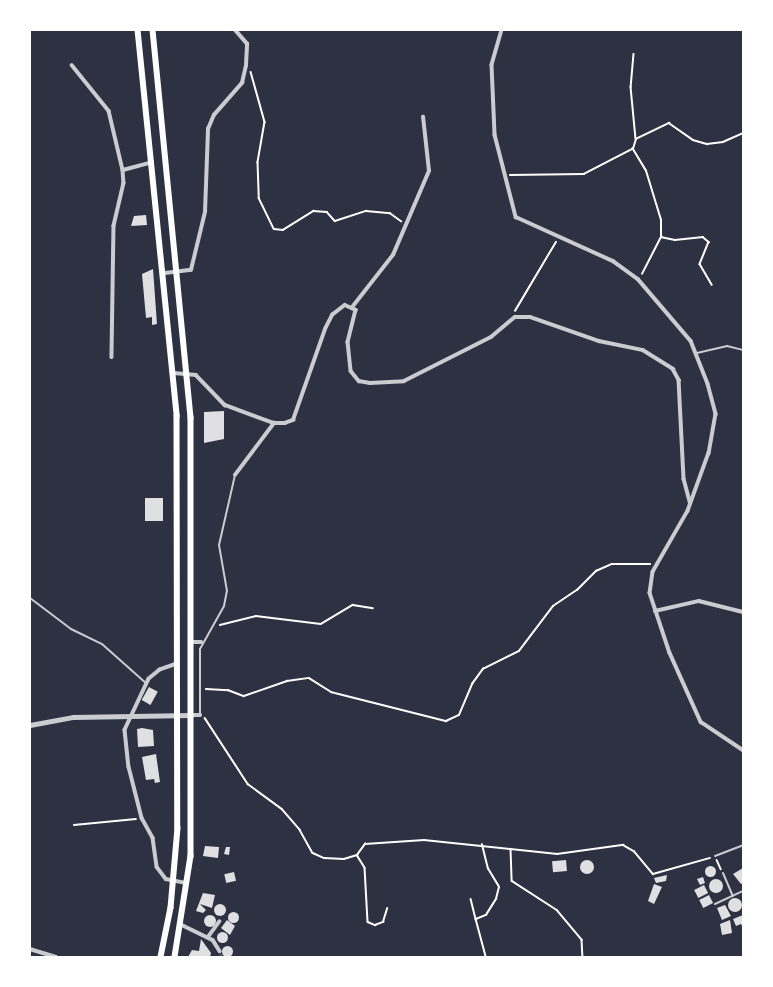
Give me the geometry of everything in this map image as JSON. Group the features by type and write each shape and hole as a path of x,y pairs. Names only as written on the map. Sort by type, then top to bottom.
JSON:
{"main road":[{"path":"138,30 165,273 174,373 178,476 177,715 174,881 161,957"},
{"path":"153,30 179,271 188,372 192,476 188,883 176,957"}],"street":[{"path":"165,273 191,270 204,220 208,129 214,115 242,83 246,63 247,44 235,30"},
{"path":"502,30 492,72 495,135 516,217 558,240 612,261 638,280 685,332 697,353 716,414 708,453 690,502 674,540 658,564 650,593 655,611 701,722 743,750"},
{"path":"72,65 109,111 123,170 124,183 114,226 112,357"},
{"path":"423,118 429,171 404,225 393,255 353,306 349,363 355,377 370,383 404,381 491,337 515,317 530,317 599,341 643,350 672,369 679,380 684,478 690,502"},
{"path":"123,170 152,162"},
{"path":"174,373 188,372 225,405 274,423 293,420 325,329 339,309 353,306"},
{"path":"235,475 274,423"},
{"path":"655,611 699,601 743,612"},
{"path":"190,642 202,642"},
{"path":"177,664 160,670 146,684 129,716 125,730 129,767 142,818 153,838 159,872 166,879 188,883"},
{"path":"30,725 73,717 200,715"},
{"path":"208,937 219,922"},
{"path":"182,925 208,937 220,951"},
{"path":"30,949 56,957"}],"lane":[{"path":"697,353 727,346 743,350"},
{"path":"200,715 202,642 224,606 227,591 219,545 235,475"},
{"path":"30,598 71,629 102,644 146,684"},
{"path":"715,856 743,845"},
{"path":"723,873 733,896"},
{"path":"715,904 743,891"}],"path":[{"path":"634,54 631,87 636,139 633,149 651,186 661,220 661,237 638,280"},
{"path":"246,63 256,83 265,122 258,162 259,198 274,229 283,230 313,211 327,212 335,221 361,211 390,213 404,225"},
{"path":"636,139 669,123 693,140 707,144 723,142 743,133"},
{"path":"506,174 584,174 633,149"},
{"path":"661,237 675,240 703,237 709,242 700,264 712,285"},
{"path":"515,317 516,307 558,240"},
{"path":"200,688 228,690 244,696 287,681 309,678 331,692 446,722 458,715 472,684 483,669 519,651 553,606 577,590 596,571 612,564 658,564"},
{"path":"218,627 243,616 256,616 321,624 353,605 373,608"},
{"path":"200,715 208,721 216,739 228,749 248,784 291,818 313,853 333,859 357,855 365,844 424,840 557,854 623,845 634,851 652,874 715,856 723,873"},
{"path":"74,825 142,818"},
{"path":"476,919 491,910 499,887 488,869 482,845"},
{"path":"511,849 512,881 557,910 582,940 583,957"},
{"path":"357,855 364,868 368,922 375,925 383,922 387,909"},
{"path":"471,899 486,957"}],"building":[{"path":"146,215 147,225 131,226 134,216"},
{"path":"153,269 157,324 152,325 152,317 146,318 142,274"},
{"path":"224,411 224,439 204,443 204,412"},
{"path":"145,498 163,498 163,521 145,521"},
{"path":"149,687 158,692 150,705 142,700"},
{"path":"142,728 153,730 154,746 138,747 137,729"},
{"path":"156,754 160,782 155,783 154,779 146,780 142,757"},
{"path":"205,846 219,847 218,858 203,856"},
{"path":"226,847 230,847 229,855 224,854"},
{"path":"566,860 567,871 553,872 552,861"},
{"path":"584,860 590,860 594,864 594,870 590,874 584,874 580,870 580,864"},
{"path":"708,866 712,866 714,867 714,875 708,876 705,873 705,869"},
{"path":"743,868 743,883 741,884 733,874"},
{"path":"234,872 236,881 226,883 224,874"},
{"path":"667,875 666,881 656,883 654,878"},
{"path":"703,877 705,883 700,885 697,879"},
{"path":"713,879 719,879 723,883 723,889 719,893 713,893 709,889 709,883"},
{"path":"654,884 662,887 654,904 648,901"},
{"path":"704,885 708,893 698,898 694,890"},
{"path":"203,893 215,895 212,908 200,904 206,910 203,913 196,911"},
{"path":"709,895 713,903 703,908 699,900"},
{"path":"735,898 740,900 742,905 740,910 735,912 730,910 728,905 730,900"},
{"path":"220,904 224,906 226,910 224,914 220,916 216,914 214,910 216,906"},
{"path":"725,905 731,916 722,920 717,908"},
{"path":"231,912 235,912 237,913 237,921 231,922 228,919 228,915"},
{"path":"210,915 214,917 216,921 214,925 210,927 206,925 204,921 206,917"},
{"path":"743,915 743,928 741,924 736,926 733,919"},
{"path":"227,920 235,926 230,935 221,928"},
{"path":"730,920 732,933 722,935 720,924"},
{"path":"222,931 226,933 228,937 226,941 222,943 218,941 216,937 218,933"},
{"path":"201,939 211,953 210,957 188,957 192,950 199,951"},
{"path":"225,946 229,946 231,947 231,955 225,956 222,953 222,949"}]}
